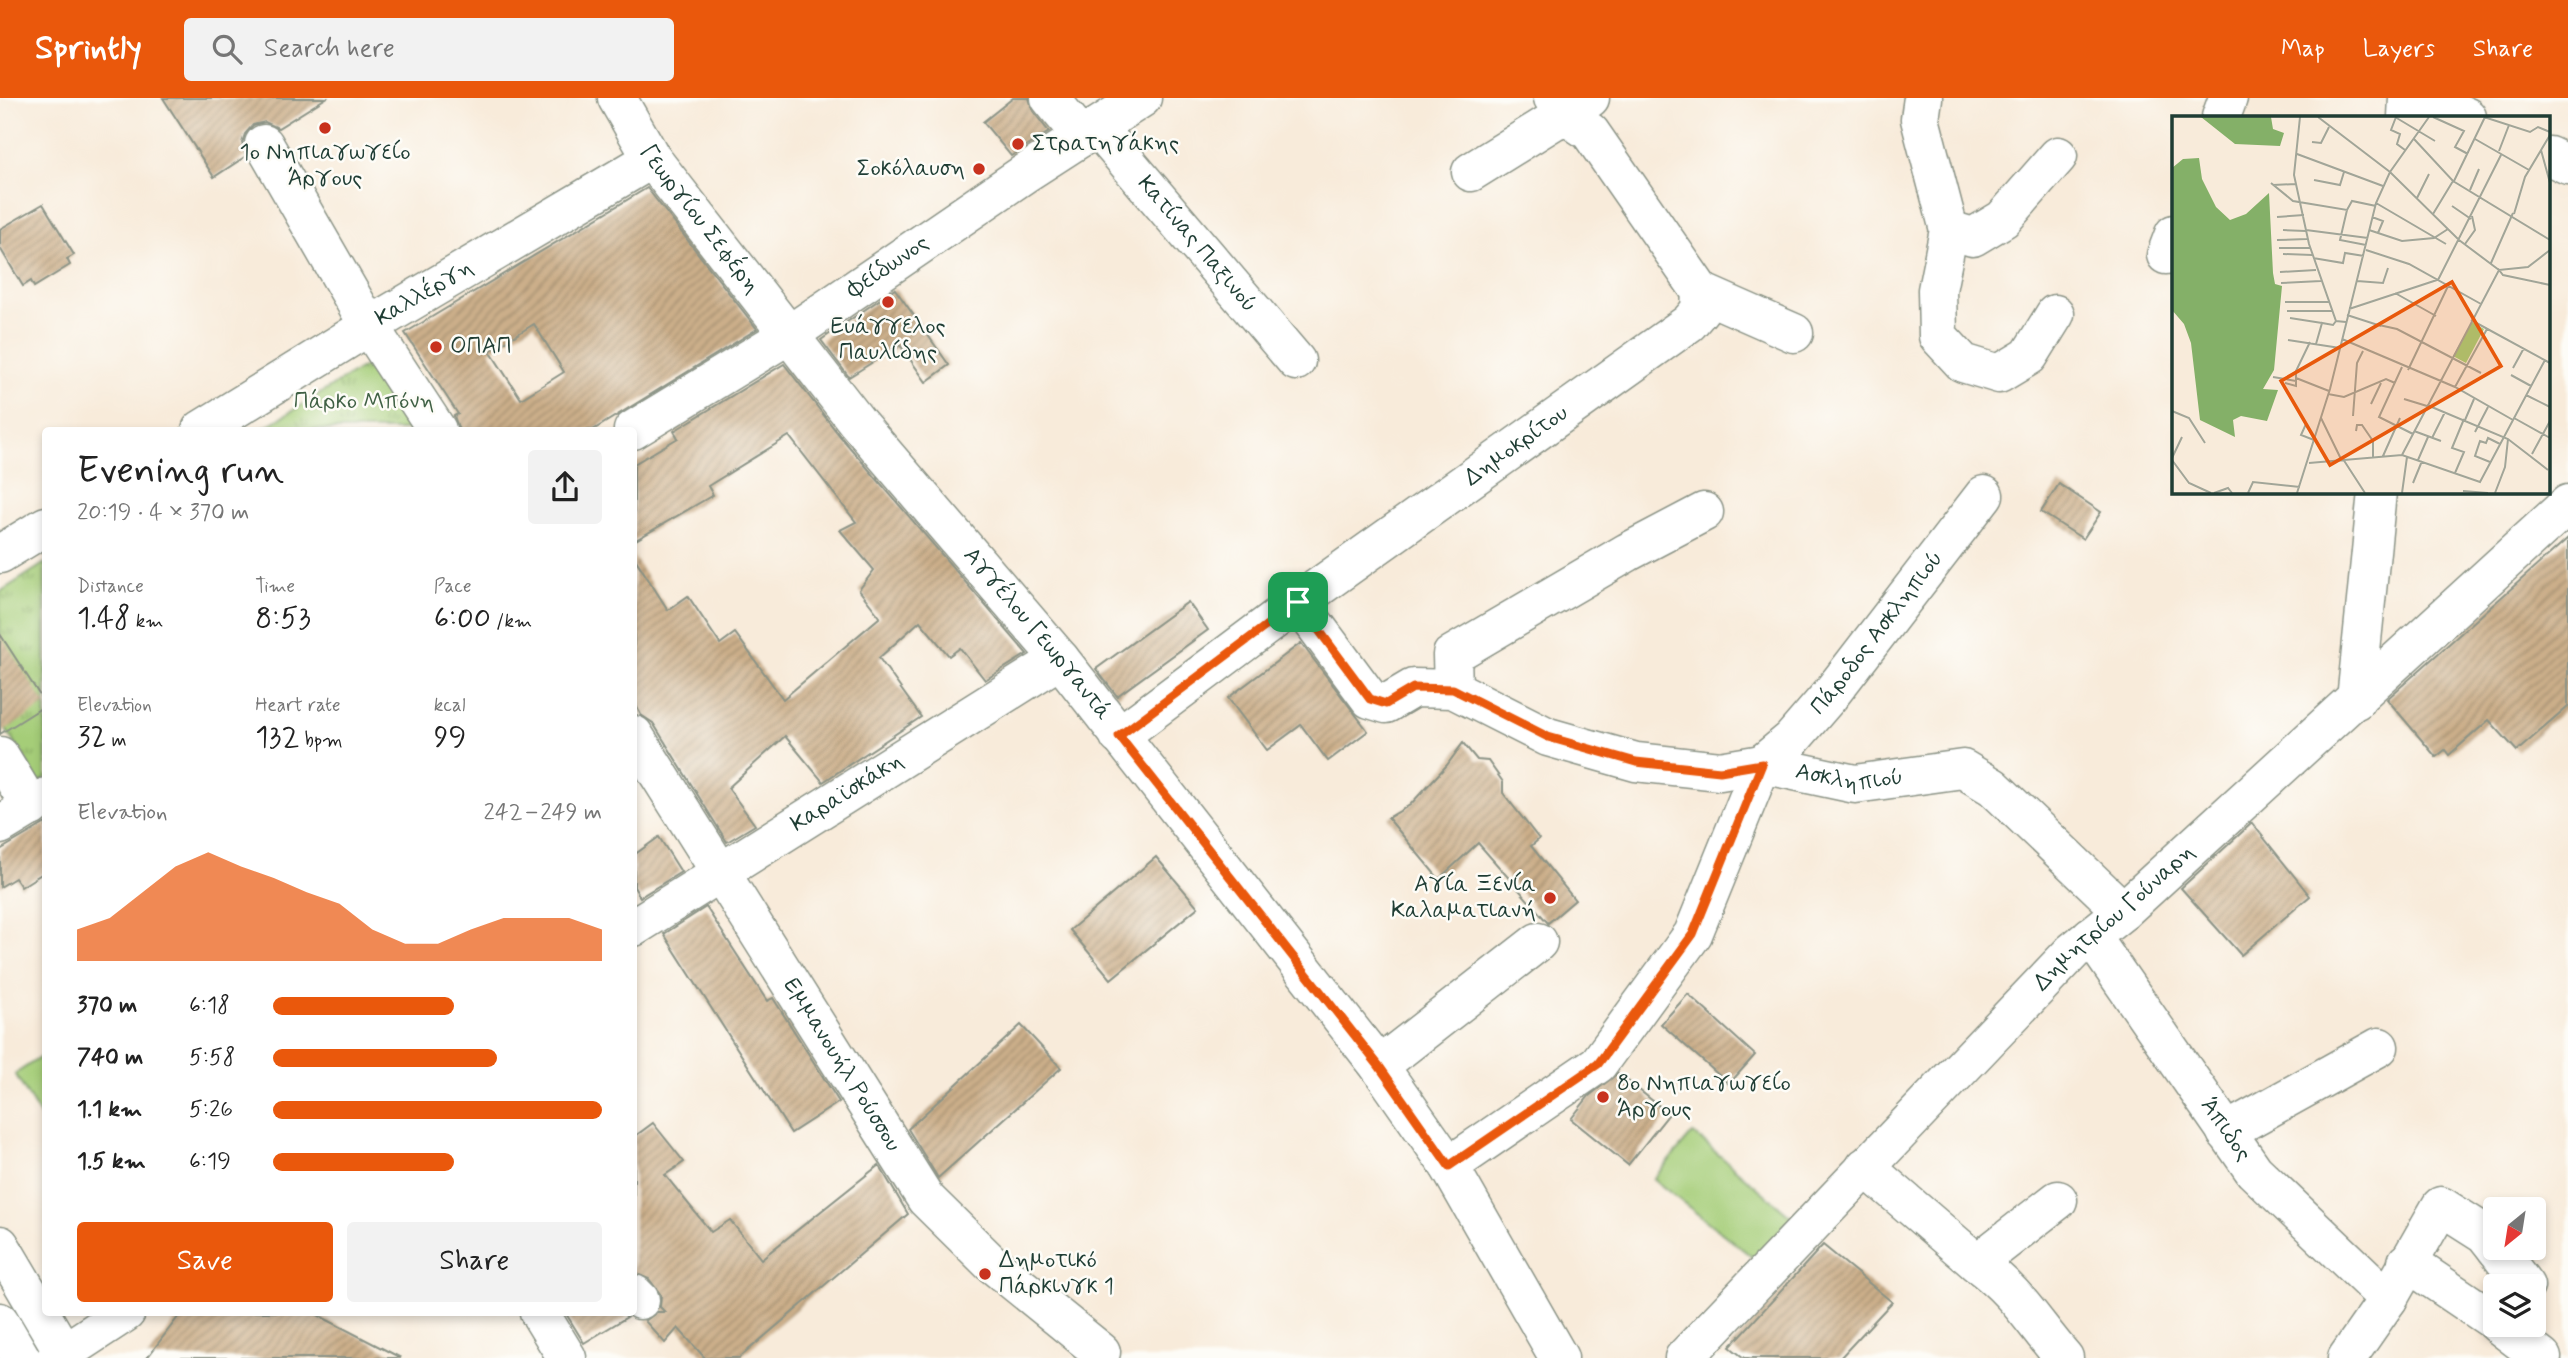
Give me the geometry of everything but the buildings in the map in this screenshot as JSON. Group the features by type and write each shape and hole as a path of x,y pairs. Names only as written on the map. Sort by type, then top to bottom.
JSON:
{"street":[{"name":"Γεωργίου Σεφέρη","path":"617,98 652,159 790,334"},
{"name":"Κατίνας Παξινού","path":"1050,98 1089,132 1296,361"},
{"name":"Φείδωνος","path":"637,428 790,334 1142,98"},
{"path":"1923,98 1920,119 1949,230 1937,290 1938,336 1963,363 1999,374 2029,356 2055,314"},
{"path":"2221,116 2228,98"},
{"path":"2407,116 2408,98"},
{"path":"2426,98 2465,116"},
{"path":"1471,172 1569,103 1701,292 1794,333"},
{"path":"264,144 369,326 435,427"},
{"path":"1949,230 1973,237 2003,219 2058,156"},
{"path":"2550,156 2568,165"},
{"name":"Καλλέργη","path":"206,427 369,326 652,159"},
{"name":"Δημοκρίτου","path":"1119,736 1298,602 1689,323 1700,310 1701,292"},
{"name":"Αγγέλου Γεωργαντά","path":"790,334 857,422 1060,659 1379,1066 1449,1166 1559,1358"},
{"path":"2356,700 2377,494"},
{"name":"Πάροδος Ασκληπιού","path":"1762,764 1792,739 1830,695 1984,495"},
{"name":"Δημητρίου Γούναρη","path":"1697,1354 1865,1167 2063,961 2123,911 2568,504"},
{"path":"1453,689 1452,655 1628,552 1704,512"},
{"path":"0,554 42,528"},
{"name":"Ασκληπιού","path":"1298,602 1370,699 1377,704 1386,704 1413,688 1453,689 1548,737 1636,762 1720,771 1762,764 1855,784 1963,769 1993,787 2123,911"},
{"name":"Καραϊσκάκη","path":"637,925 1060,659"},
{"name":"Εμμανουήλ Ρούσσου","path":"637,740 926,1199 990,1262 1104,1355"},
{"path":"0,756 26,810"},
{"path":"1449,1166 1598,1064 1693,934 1762,764"},
{"name":"Άπιδος","path":"2091,936 2254,1171 2388,1299"},
{"path":"1379,1066 1538,942"},
{"path":"2226,1132 2379,1047"},
{"path":"1865,1167 1998,1278 2029,1310 2064,1358"},
{"path":"1977,1263 2058,1200"},
{"path":"2347,1358 2388,1299 2441,1206 2483,1233"},
{"path":"0,1245 63,1357 120,1316"},
{"path":"2407,1262 2483,1314"},
{"path":"1051,1296 1104,1355"},
{"path":"541,1316 567,1358"},
{"path":"0,1322 21,1358"},
{"path":"2515,1337 2542,1358"}],"green space":[{"name":"Πάρκο Μπόνη","path":"373,361 414,427 266,427"},
{"path":"42,565 42,781 39,783 0,720 0,592"},
{"path":"42,1056 42,1119 15,1074"},
{"path":"1693,1133 1798,1222 1760,1263 1653,1179"}],"place":[{"name":"1ο Νηπιαγωγείο Άργους","path":"325,128"},
{"name":"Στρατηγάκης","path":"1018,144"},
{"name":"Σοκόλαυση","path":"979,169"},
{"name":"Ευάγγελος Παυλίδης","path":"888,302"},
{"name":"ΟΠΑΠ","path":"436,347"},
{"name":"Αγία Ξενία Καλαματιανή","path":"1550,898"},
{"name":"8ο Νηπιαγωγείο Άργους","path":"1603,1097"},
{"name":"Δημοτικό Πάρκινγκ 1","path":"985,1274"}],"route":[{"path":"1298,602 1370,699 1377,704 1386,704 1413,688 1453,689 1548,737 1636,762 1720,771 1762,764 1693,934 1598,1064 1449,1166 1379,1066 1119,736 1298,602"}]}
